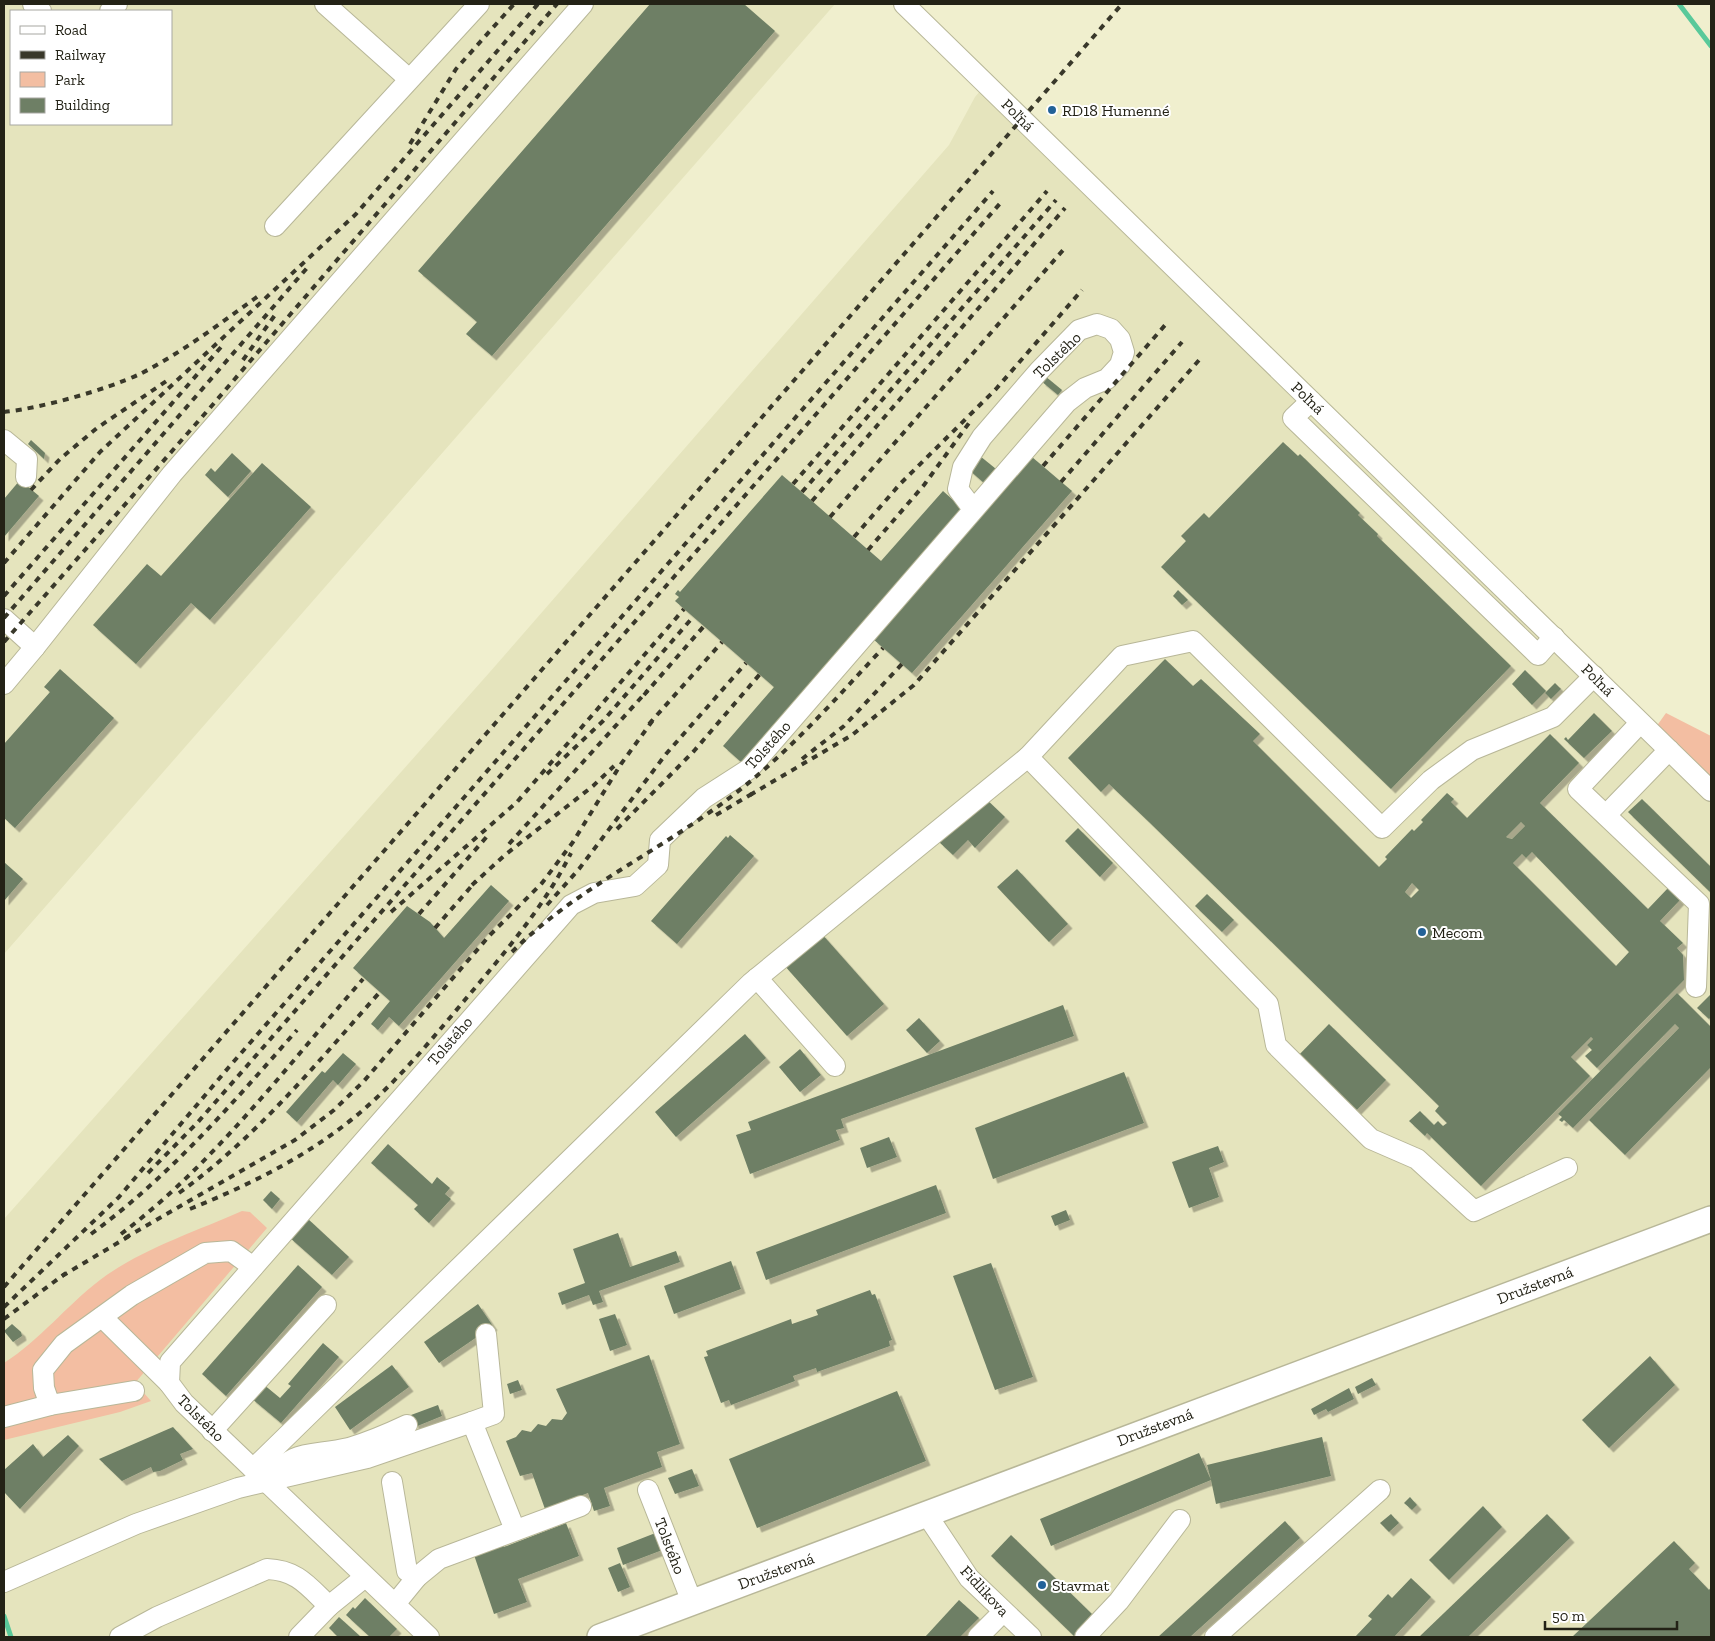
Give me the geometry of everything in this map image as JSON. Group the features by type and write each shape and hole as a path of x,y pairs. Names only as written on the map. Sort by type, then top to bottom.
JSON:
{"main road":[{"name":"Družstevná","path":"600,1637 1711,1219"}],"street":[{"path":"325,4 409,79"},
{"path":"275,226 480,4"},
{"path":"4,684 172,474 583,4"},
{"name":"Poľná","path":"904,4 1711,792"},
{"name":"Tolstého","path":"429,1637 184,1403 169,1383 170,1362 280,1234 571,904 594,893 635,886 658,865 660,840 704,798 749,769 1067,402 1085,388 1107,379 1120,365 1124,352 1120,340 1111,329 1096,324 1080,330 1039,371 982,437 963,468 958,489 973,509"},
{"path":"4,440 27,459 26,477"},
{"path":"4,619 35,647"},
{"path":"260,1476 757,978 1028,757 1122,656 1193,642 1382,828 1431,780 1472,750 1553,717 1594,676"},
{"path":"1640,723 1578,789 1699,904 1696,987"},
{"path":"1606,815 1669,750"},
{"path":"1028,757 1268,1004 1276,1045 1371,1139 1417,1159 1474,1211 1567,1168"},
{"path":"757,978 835,1066"},
{"path":"50,1405 44,1388 43,1370 64,1344 132,1295 205,1253 231,1251 252,1267"},
{"path":"212,1431 326,1305"},
{"path":"102,1317 169,1383"},
{"path":"260,1476 367,1458 494,1414 486,1334"},
{"path":"4,1417 50,1405 134,1391"},
{"path":"472,1422 515,1530"},
{"path":"4,1582 25,1571 136,1524 238,1488 302,1455 360,1444 407,1425"},
{"path":"392,1482 407,1571 417,1576"},
{"name":"Tolstého","path":"648,1490 692,1602"},
{"path":"1215,1637 1380,1490"},
{"path":"395,1604 417,1576 439,1559 581,1506"},
{"name":"Fidlikova","path":"927,1515 969,1578 1031,1637"},
{"path":"1085,1637 1119,1601 1180,1520"},
{"path":"120,1637 157,1617 267,1569 285,1570 304,1583 329,1606"},
{"path":"299,1637 329,1606 366,1576"},
{"path":"978,1637 1003,1612"}],"shaded area":[{"path":"4,4 835,4 4,954"},
{"path":"985,85 1711,779 1711,1637 4,1637 4,1219 489,673 949,145 975,97"}],"green space":[{"path":"1666,713 1711,736 1711,779 1656,727"},
{"path":"242,1211 250,1212 267,1228 135,1383 151,1401 120,1412 4,1440 4,1363 29,1344 88,1290 116,1269 151,1250"}],"building":[{"path":"650,4 744,4 775,31 492,356 466,334 477,322 418,271"},
{"path":"1045,376 1062,390 1058,395 1041,381"},
{"path":"31,440 45,453 44,459 28,444"},
{"path":"1283,442 1298,456 1300,454 1360,513 1358,515 1378,534 1377,536 1511,666 1391,789 1161,567 1186,541 1181,536 1204,513 1209,518"},
{"path":"232,453 251,471 228,497 205,475 211,468 215,472"},
{"path":"980,456 996,469 984,483 968,469"},
{"path":"1032,457 1072,491 912,673 873,639"},
{"path":"262,463 311,507 210,620 191,603 136,664 93,625 147,564 161,576"},
{"path":"782,475 881,561 943,491 962,508 741,762 723,746 774,687 675,601 679,597 675,594 678,590 680,592"},
{"path":"20,480 39,496 4,537 4,499"},
{"path":"1178,590 1188,600 1182,605 1173,596"},
{"name":"Mecom","path":"1165,659 1193,686 1201,679 1260,734 1253,741 1379,867 1387,859 1385,857 1412,829 1414,831 1423,822 1421,820 1447,793 1454,799 1451,802 1467,818 1550,734 1579,763 1540,803 1648,909 1668,888 1680,900 1660,921 1683,943 1677,948 1683,955 1684,980 1597,1068 1585,1056 1592,1050 1587,1045 1593,1039 1591,1037 1571,1057 1590,1076 1481,1186 1427,1133 1425,1136 1409,1121 1420,1111 1434,1125 1438,1121 1443,1126 1447,1123 1435,1111 1439,1106 1109,784 1101,792 1068,758","holes":["1521,822 1525,826 1512,839 1506,837","1532,852 1629,952 1616,966 1513,863 1522,854 1526,858","1412,883 1419,890 1411,898 1405,892"]},
{"path":"60,669 114,718 15,828 4,818 4,744 50,692 44,687"},
{"path":"1525,670 1546,691 1532,705 1512,684"},
{"path":"1555,683 1561,689 1551,699 1545,693"},
{"path":"1594,713 1612,731 1584,758 1564,739 1566,737 1568,740"},
{"path":"984,797 1005,817 975,848 968,840 953,855 939,842"},
{"path":"1642,799 1711,867 1711,893 1628,812"},
{"path":"1078,828 1113,863 1100,877 1065,841"},
{"path":"730,835 754,856 677,944 651,921 726,836 728,838"},
{"path":"4,862 23,879 4,901"},
{"path":"1017,869 1068,924 1049,942 997,887"},
{"path":"491,885 509,901 399,1026 389,1017 378,1030 371,1024 390,1001 353,968 407,906 430,922 444,938"},
{"path":"1207,894 1234,920 1222,932 1195,906"},
{"path":"821,933 884,1004 847,1036 784,965"},
{"path":"1677,993 1711,1027 1711,1067 1625,1155 1589,1120 1679,1028 1675,1024 1573,1128 1564,1120 1562,1122 1559,1120 1562,1117 1558,1114"},
{"path":"1711,994 1711,1017 1709,1019 1697,1008"},
{"path":"1063,1005 1074,1036 841,1119 844,1128 836,1130 840,1140 750,1174 736,1135 751,1130 748,1122"},
{"path":"919,1018 940,1041 927,1053 906,1030"},
{"path":"1329,1024 1386,1080 1352,1115 1295,1059"},
{"path":"745,1034 766,1058 676,1137 655,1112"},
{"path":"800,1049 821,1075 800,1092 779,1067"},
{"path":"343,1053 356,1064 338,1085 333,1080 297,1122 286,1112 322,1071 325,1073"},
{"path":"1124,1072 1144,1123 993,1179 975,1128"},
{"path":"889,1137 897,1157 867,1168 860,1148"},
{"path":"388,1144 432,1184 437,1177 450,1188 445,1194 451,1199 429,1223 414,1209 418,1205 371,1163"},
{"path":"1218,1146 1224,1162 1209,1168 1219,1197 1189,1208 1172,1162"},
{"path":"936,1185 946,1213 766,1280 756,1252"},
{"path":"271,1191 280,1199 272,1209 263,1200"},
{"path":"1066,1210 1070,1220 1055,1226 1051,1216"},
{"path":"307,1218 349,1257 332,1275 289,1237"},
{"path":"618,1233 630,1267 676,1251 680,1262 599,1291 603,1302 593,1305 589,1295 562,1305 558,1293 585,1283 573,1249"},
{"path":"731,1261 741,1289 674,1314 664,1286"},
{"path":"991,1263 1033,1377 995,1390 953,1276"},
{"path":"298,1265 322,1287 226,1396 202,1374"},
{"path":"870,1290 872,1295 875,1294 892,1340 889,1341 890,1346 817,1372 816,1368 793,1376 795,1381 731,1405 729,1400 721,1403 704,1357 708,1356 706,1351 791,1319 792,1324 818,1315 816,1310"},
{"path":"478,1304 493,1326 439,1363 424,1342"},
{"path":"615,1314 627,1345 610,1351 599,1319"},
{"path":"12,1324 21,1332 22,1336 13,1342 4,1331"},
{"path":"323,1343 339,1357 281,1423 251,1398 263,1384 280,1398 291,1386 288,1384"},
{"path":"649,1355 680,1444 657,1452 662,1467 604,1488 610,1506 594,1511 588,1493 545,1509 532,1473 520,1476 506,1441 516,1437 522,1430 531,1432 538,1424 546,1426 552,1419 562,1420 567,1413 556,1389"},
{"path":"1650,1356 1675,1385 1609,1448 1582,1420"},
{"path":"392,1365 409,1387 350,1430 335,1407"},
{"path":"1372,1378 1376,1385 1358,1394 1355,1387"},
{"path":"518,1380 522,1390 510,1394 507,1384"},
{"path":"1349,1388 1354,1399 1328,1412 1326,1409 1314,1415 1311,1409"},
{"path":"897,1391 926,1461 757,1528 729,1459"},
{"path":"438,1405 442,1416 415,1427 411,1415"},
{"path":"173,1427 193,1449 180,1454 183,1460 160,1471 153,1472 151,1467 122,1481 99,1459"},
{"path":"68,1435 79,1446 20,1509 4,1492 4,1470 33,1444 43,1457"},
{"path":"1322,1437 1331,1476 1216,1504 1207,1465"},
{"path":"1199,1453 1211,1480 1051,1546 1040,1519"},
{"path":"692,1469 699,1486 675,1494 668,1478"},
{"path":"1410,1497 1417,1505 1412,1510 1404,1503"},
{"path":"1483,1506 1502,1527 1449,1580 1429,1560"},
{"path":"1391,1514 1399,1523 1389,1532 1380,1523"},
{"path":"1547,1514 1570,1538 1468,1637 1419,1637"},
{"path":"1285,1521 1300,1538 1190,1637 1158,1637"},
{"path":"566,1523 579,1556 518,1579 527,1602 494,1614 473,1552 502,1541 504,1547"},
{"path":"658,1532 665,1549 623,1565 617,1548"},
{"name":"Stavmat","path":"1011,1535 1093,1615 1074,1636 991,1556"},
{"path":"1674,1541 1695,1563 1689,1569 1709,1590 1711,1587 1711,1637 1572,1637"},
{"path":"620,1563 630,1587 618,1592 608,1568"},
{"path":"1411,1578 1431,1597 1394,1637 1355,1637 1372,1619 1368,1616 1388,1594 1392,1598"},
{"path":"365,1598 397,1629 389,1637 370,1637 346,1615 353,1607 355,1609"},
{"path":"959,1600 979,1618 960,1637 925,1637"},
{"path":"339,1617 361,1637 338,1637 329,1628"}],"waterway":[{"path":"1679,4 1711,46"},
{"path":"4,1616 11,1637"}],"railway":[{"path":"410,144 456,69 514,4"},
{"path":"4,563 100,452 356,214 538,4"},
{"path":"4,642 209,409 557,4"},
{"path":"4,1287 1122,4"},
{"path":"4,1307 119,1197 229,1067 993,191"},
{"path":"793,484 1047,191"},
{"path":"148,1173 198,1122 1003,200"},
{"path":"802,492 1056,200"},
{"path":"812,501 1065,208"},
{"path":"830,517 1064,249"},
{"path":"4,618 307,268"},
{"path":"854,537 900,484 996,389 1082,290"},
{"path":"4,412 73,398 140,374 187,346 261,294"},
{"path":"243,360 275,315"},
{"path":"1043,466 1166,324"},
{"path":"1061,482 1182,342"},
{"path":"4,596 222,346"},
{"path":"750,795 852,735 914,685 1200,359"},
{"path":"31,490 60,459 97,428 168,380"},
{"path":"868,550 924,485 969,423"},
{"path":"391,912 517,802 684,609"},
{"path":"547,774 603,721 693,617"},
{"path":"644,695 704,626"},
{"path":"649,724 722,642"},
{"path":"512,952 534,932 583,895 710,812 758,775 801,735 883,648"},
{"path":"547,905 579,869 666,754 746,663"},
{"path":"802,759 844,726 902,664"},
{"path":"617,829 694,751 760,674"},
{"path":"509,844 648,690"},
{"path":"125,1238 295,1140 334,1110 364,1081 490,935 542,883 573,842 621,764 653,720"},
{"path":"472,885 505,855 593,786 614,766"},
{"path":"716,815 755,792"},
{"path":"419,914 490,833"},
{"path":"190,1209 250,1183 288,1163 342,1127 379,1096 428,1043 515,940 551,889 571,853"},
{"path":"435,928 476,881"},
{"path":"121,1234 155,1207 218,1145 278,1079 363,979"},
{"path":"179,1193 260,1124 309,1073 379,993"},
{"path":"91,1234 148,1188 200,1138 297,1030"},
{"path":"62,1276 131,1235"},
{"path":"4,1319 66,1273"}],"place":[{"name":"RD18 Humenné","path":"1052,110"},
{"name":"Mecom","path":"1422,932"},
{"name":"Stavmat","path":"1042,1585"}]}
